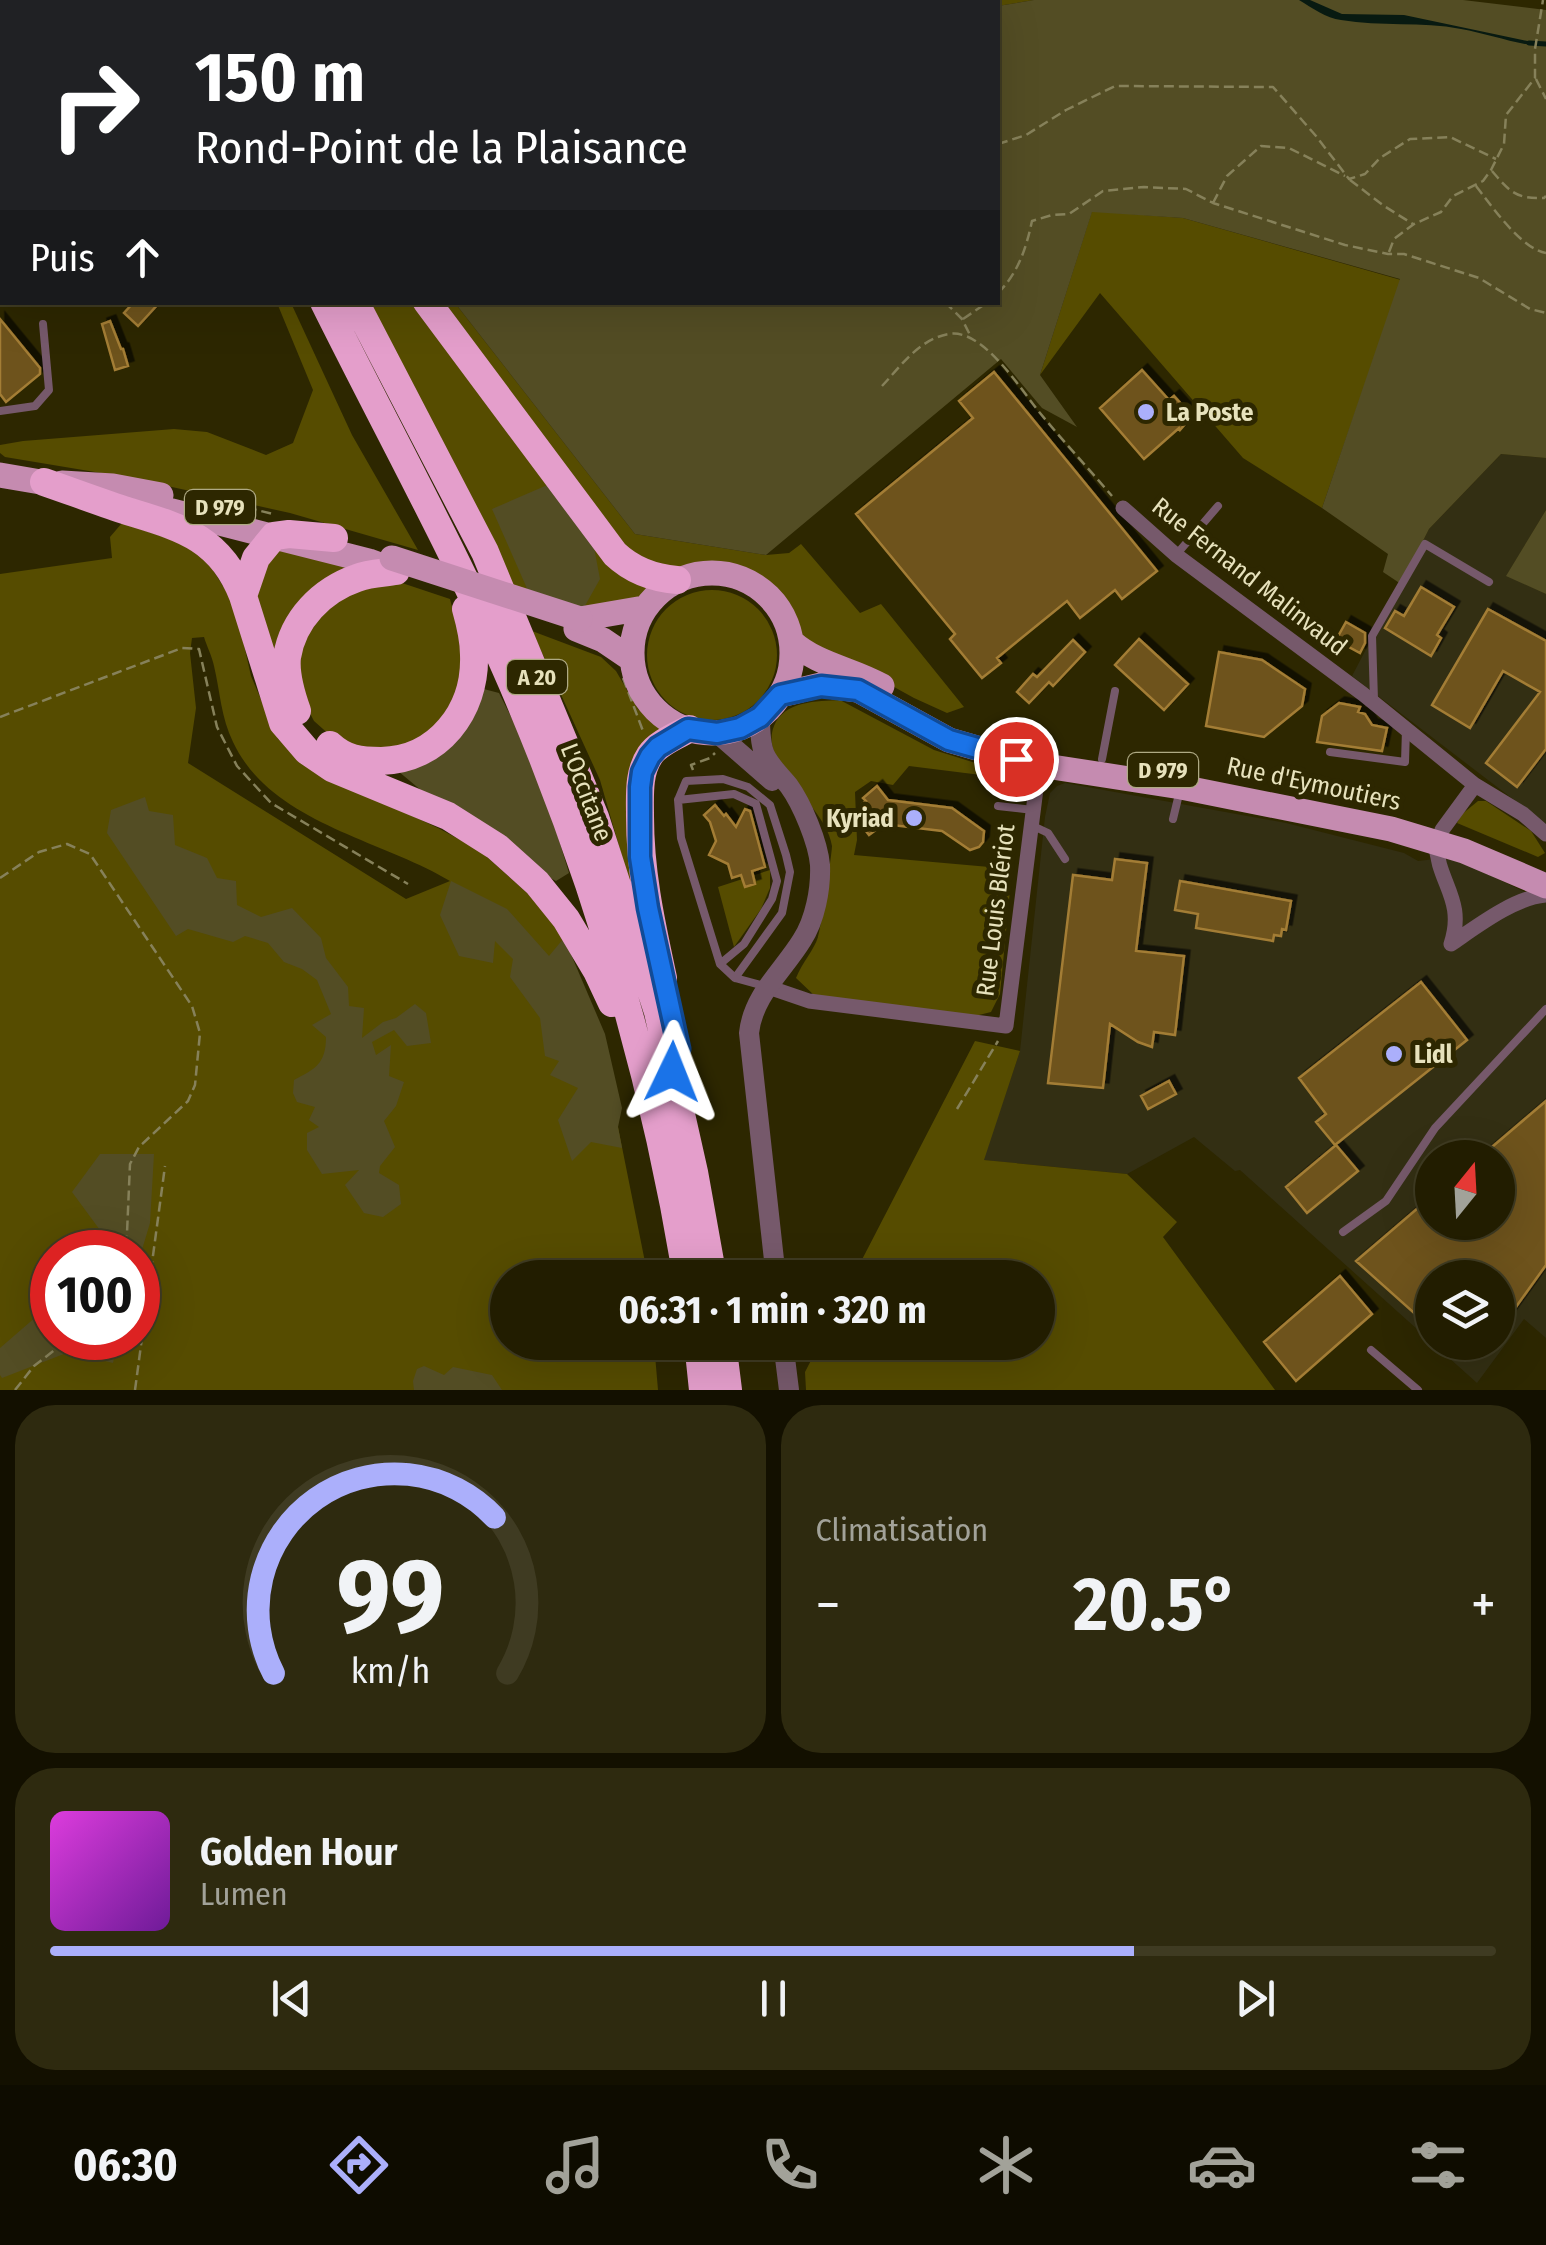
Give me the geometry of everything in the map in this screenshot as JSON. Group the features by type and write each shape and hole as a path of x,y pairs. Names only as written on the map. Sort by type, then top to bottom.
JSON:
{"highway":[{"name":"L'Occitane","path":"326,305 511,681 564,812 617,969 652,1097 684,1260"},
{"name":"L'Occitane","path":"357,305 486,552 595,817 658,1012 710,1260"},
{"path":"429,305 615,554 628,566 677,580"},
{"path":"44,482 190,532 223,560 243,596 283,723 307,750 332,768 448,816 497,847 537,884 566,919 598,971 634,1071 652,1097"},
{"path":"243,596 256,558 274,536 334,538"},
{"path":"394,564 332,590 306,611 294,631 287,659 289,686 297,712 342,756 400,760 427,750 453,727 468,701 474,656 468,615 446,545"},
{"path":"672,1072 679,1049 640,857 640,787 642,772 656,750 703,737"},
{"path":"700,1360 703,1390"},
{"path":"724,1360 728,1390"}],"main road":[{"name":"D 979","path":"0,475 394,564"},
{"name":"D 979","path":"44,482 147,492 334,538 394,564 578,624 603,640 626,664"},
{"path":"701,573 726,574 750,582 770,597 784,618 792,642 790,670 780,695 760,717 740,728 703,737 667,719 649,703 626,664 644,608 677,580 701,573"},
{"name":"D 979","path":"578,624 644,608"},
{"name":"D 979","path":"792,642 816,660 866,677 932,716 1001,742 1334,800 1508,855 1546,873"},
{"name":"Rue d'Eymoutiers","path":"780,695 821,686 858,690 949,740 1039,764 1181,786 1439,836 1546,886"}],"street":[{"name":"Rue Fernand Malinvaud","path":"1123,508 1176,555 1374,703 1475,785 1545,832"},
{"path":"760,717 766,759 801,806 820,864 818,898 805,937 768,987 751,1017 749,1033 774,1260"},
{"path":"703,737 801,806"},
{"name":"Rue Louis Blériot","path":"1006,1026 1039,764"},
{"path":"1475,785 1439,836 1436,859 1456,910 1456,930 1450,944 1510,907 1546,895"},
{"path":"768,987 809,1001 1006,1026"},
{"path":"786,1360 789,1390"}],"lane":[{"path":"0,411 35,406 50,390 43,324"},
{"path":"1176,555 1218,506"},
{"path":"1374,703 1372,636 1425,544 1489,582"},
{"path":"1102,759 1115,691"},
{"path":"1330,752 1405,762 1406,729"},
{"path":"735,978 782,913 790,872 770,805 748,787 724,779 686,782 678,800 680,838 720,964 735,978 768,987"},
{"path":"1173,819 1181,786"},
{"path":"678,800 734,794 756,804 777,882 772,899 744,944 720,964"},
{"path":"998,806 1032,817 1065,859"},
{"path":"1343,1232 1386,1201 1435,1128 1546,1009"},
{"path":"1371,1350 1418,1390"}],"path":[{"path":"1542,0 1535,78 1546,99"},
{"path":"1538,36 1546,34"},
{"path":"1388,254 1394,238 1441,212 1454,196 1483,181 1504,144 1506,114 1535,78"},
{"path":"1000,143 1026,135 1114,86 1273,87 1348,178 1414,224"},
{"path":"1213,202 1227,176 1261,146 1289,148 1348,178 1365,174 1380,158 1410,139 1450,137 1496,159"},
{"path":"1491,170 1524,199 1546,196"},
{"path":"1475,184 1520,238 1537,252 1546,253"},
{"path":"1000,291 1012,280 1032,221 1069,214 1102,191 1186,189 1213,202 1345,245 1404,254 1479,278 1530,309 1546,312"},
{"name":"Rue Fernand Malinvaud","path":"947,305 972,338 1018,382 1038,411 1123,508"},
{"path":"962,320 984,305"},
{"path":"882,386 923,343 952,333 972,338"},
{"path":"0,717 182,648 199,649 217,726 238,766 271,803 408,884"},
{"path":"626,664 644,734 656,750"},
{"path":"692,781 691,765 718,751 703,737"},
{"path":"0,878 39,852 67,844 90,854 192,1006 200,1033 195,1085 188,1101 139,1147 130,1164 127,1230"},
{"name":"Rue Louis Blériot","path":"957,1109 1006,1026"},
{"path":"135,1390 165,1166"},
{"path":"15,1390 42,1360"}],"shaded area":[{"path":"1000,0 1034,0 1000,6"},
{"path":"1034,0 1463,0 1546,10 1546,458 1501,454 1429,529 1401,584 1383,572 1388,554 1322,508 1400,279 1183,218 1092,212 1040,375 1077,427 1042,408 1001,359 766,555 635,534 457,305 1000,305 1000,6"},
{"path":"1299,0 1310,0 1342,14 1404,15 1532,42 1530,45 1446,27 1341,20"},
{"path":"1092,211 1183,218 1401,280 1322,508 1243,458 1100,293 1040,375"},
{"path":"278,305 292,305 352,435 418,550 290,513 0,453 0,445 23,441 174,429 207,432 266,455 293,443 313,390"},
{"path":"368,305 420,305 654,586 622,610 580,611 515,591"},
{"path":"440,305 457,305 635,534 766,555 789,553 801,544 860,613 881,604 964,707 947,713 803,643 797,626 769,584 733,564 664,573 630,561"},
{"path":"1501,454 1546,458 1546,510 1507,575 1546,594 1546,827 1352,676 1429,529"},
{"path":"552,483 592,537 600,579 582,611 529,593 492,509"},
{"path":"1546,510 1546,594 1506,576"},
{"path":"122,523 190,546 211,567 235,605 251,676 278,739 314,770 479,850 534,899 564,938 618,1127 645,1260 490,1260 490,1360 655,1360 658,1390 0,1390 0,574 112,558 110,537","holes":["204,637 233,742 250,770 273,792 300,811 450,881 406,899 188,763 196,708 192,638"]},
{"path":"277,548 360,566 277,656 255,607 256,584"},
{"path":"396,581 450,599 463,651 460,694 450,718 406,747 378,751 351,746 332,737 314,721 304,702 297,680 302,633 335,595"},
{"path":"712,590 737,595 758,609 772,630 777,655 772,680 758,701 737,715 712,720 687,715 666,701 652,680 647,655 652,630 666,609 687,595"},
{"path":"532,631 601,657 616,671 638,709 668,733 647,746 637,909 600,780"},
{"path":"480,688 499,693 537,768 569,873 556,881 474,831 398,771 432,759 452,743 467,721"},
{"path":"840,700 934,750 1001,771 1021,784 1021,799 1004,792 997,777 909,766 893,785 871,781 855,792 854,855 1012,869 1000,994 991,1012 975,1016 816,997 796,978 818,937 832,846 818,815 775,755 774,726 793,707"},
{"path":"1065,783 1286,823 1404,853 1418,861 1452,857 1546,902 1546,1338 1524,1319 1515,1331 1515,1260 1415,1260 1415,1327 1240,1170 1235,1171 1194,1137 1127,1174 983,1160 1020,1051 1050,793"},
{"path":"145,797 149,811 173,815 175,845 207,858 217,878 236,881 237,905 261,917 292,908 321,938 326,958 348,987 349,1006 364,1008 362,1038 415,1004 426,1013 431,1043 407,1046 394,1030 372,1042 376,1055 391,1045 389,1076 404,1082 396,1106 384,1121 395,1147 379,1173 399,1185 401,1204 383,1217 364,1213 345,1185 359,1170 322,1174 307,1150 307,1133 319,1127 309,1120 315,1107 297,1102 293,1093 294,1080 313,1069 324,1054 326,1037 312,1025 331,1014 317,980 284,962 268,943 245,936 233,942 188,929 176,936 107,833 111,810"},
{"path":"1478,801 1486,801 1531,831 1545,853 1538,857 1457,823"},
{"path":"770,870 770,888 761,909 734,947 718,887"},
{"path":"451,881 507,909 549,956 564,938 605,1034 622,1108 618,1127 622,1148 591,1142 572,1161 558,1120 578,1088 550,1075 559,1061 545,1056 540,1018 510,977 513,959 495,941 493,963 459,956 440,915"},
{"path":"975,1041 1020,1051 984,1160 1127,1174 1177,1222 1163,1237 1275,1390 806,1390 805,1372 811,1360 1055,1360 1055,1260 862,1260"},
{"path":"100,1154 154,1154 148,1230 100,1230 72,1192"},
{"path":"30,1322 30,1360 48,1360 2,1378 0,1348"},
{"path":"1451,1360 1494,1360 1477,1383"},
{"path":"424,1366 444,1375 453,1367 492,1375 502,1390 414,1390 417,1369"}],"building":[{"path":"131,305 157,305 138,326 124,313"},
{"path":"0,319 40,368 40,374 6,402 0,394"},
{"path":"110,321 128,366 115,370 102,324"},
{"name":"La Poste","path":"1142,370 1169,400 1174,396 1192,416 1144,459 1100,408"},
{"path":"994,372 1157,571 1122,599 1115,590 1080,618 1067,601 997,658 1001,663 982,678 950,639 955,634 856,514 973,418 959,401"},
{"path":"1421,587 1454,607 1437,635 1441,638 1431,656 1385,628 1395,611 1404,616"},
{"path":"1488,609 1546,641 1546,749 1517,787 1486,763 1540,692 1503,671 1470,728 1432,705"},
{"path":"1346,622 1365,633 1360,653 1336,640"},
{"path":"1139,639 1188,684 1164,710 1115,665"},
{"path":"1073,640 1085,652 1053,686 1049,682 1029,703 1017,692"},
{"path":"1219,652 1262,660 1305,689 1302,706 1264,737 1206,726"},
{"path":"1339,703 1360,707 1358,712 1365,714 1372,725 1387,728 1382,751 1317,742 1322,716"},
{"name":"Kyriad","path":"877,786 888,800 952,808 984,831 983,842 970,850 942,831 884,824 869,835 859,822 866,801 863,798"},
{"path":"715,805 736,827 745,809 750,811 765,867 752,871 755,884 745,887 741,875 732,878 728,864 709,855 716,841 704,815"},
{"path":"1115,859 1147,863 1136,951 1184,956 1175,1035 1154,1032 1152,1047 1110,1024 1103,1088 1048,1083 1073,875 1112,880"},
{"path":"1180,881 1291,901 1286,930 1282,929 1281,936 1274,935 1273,941 1196,928 1198,914 1175,910"},
{"path":"1421,982 1467,1040 1335,1145 1316,1122 1326,1114 1299,1078"},
{"path":"1169,1081 1176,1094 1148,1109 1141,1096"},
{"path":"1546,1101 1546,1265 1515,1308 1515,1260 1415,1260 1415,1314 1356,1261 1415,1211 1415,1240 1515,1240 1515,1140 1500,1140"},
{"path":"1336,1145 1358,1171 1307,1213 1286,1187"},
{"path":"1340,1276 1372,1314 1296,1381 1264,1342"}],"waterway":[{"path":"1529,43 1546,44"}],"place":[{"name":"La Poste","path":"1146,412"},
{"name":"Kyriad","path":"914,818"},
{"name":"Lidl","path":"1394,1054"}],"route":[{"path":"672,1072 679,1049 640,857 642,772 658,747 688,729 717,733 740,728 760,717 780,695 839,686 858,690 949,740 1016,759"}]}
